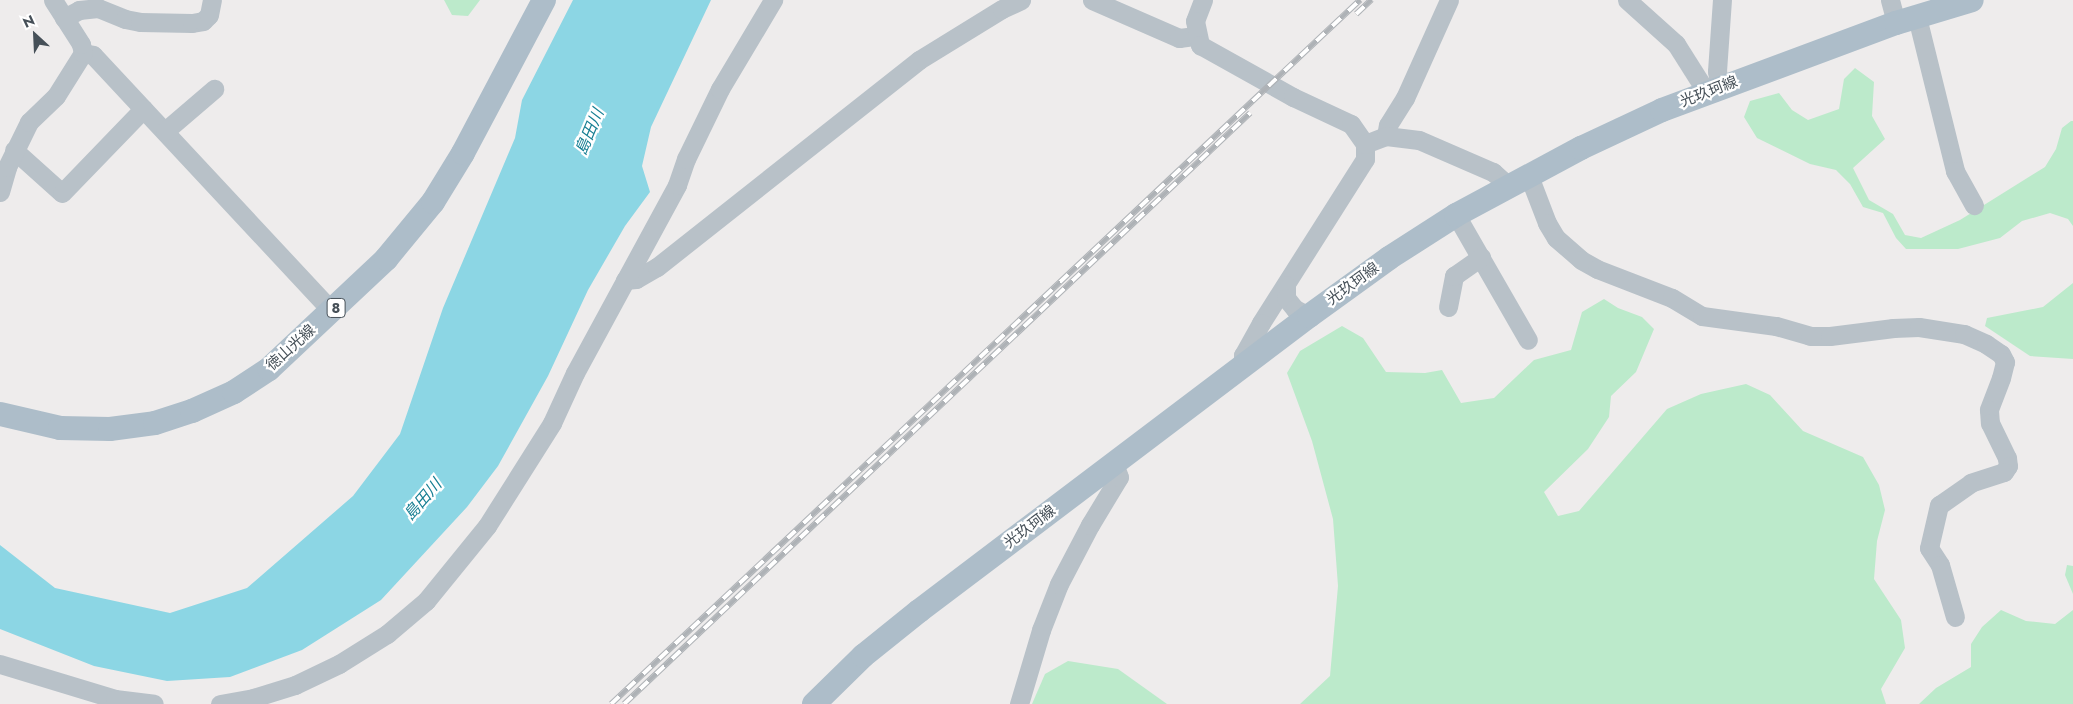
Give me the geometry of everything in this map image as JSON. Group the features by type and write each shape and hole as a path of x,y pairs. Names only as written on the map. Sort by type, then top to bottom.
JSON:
{"main road":[{"name":"徳山光線","path":"0,414 19,420 60,428 110,429 155,423 192,411 234,392 269,370 386,259 433,202 463,153 544,0"},
{"name":"光玖珂線","path":"814,704 863,656 1244,364 1389,258 1456,216 1529,176 1662,110 1907,20 1972,0"}],"street":[{"path":"0,192 14,150 29,122 56,96 83,53 81,44 53,0"},
{"path":"64,18 79,10 98,8 125,19 140,22 192,23 203,21 209,15 212,0"},
{"path":"220,704 253,698 295,685 339,664 387,634 426,600 487,526 552,423 575,373 677,185 686,160 720,89 773,0"},
{"path":"625,280 636,279 657,267 919,60 1002,9 1021,0"},
{"path":"1092,0 1179,38 1196,36"},
{"path":"1203,0 1195,21 1196,36 1200,45 1293,97 1351,124 1365,144 1365,159 1243,355 1244,364"},
{"path":"1386,136 1388,125 1406,98 1449,0"},
{"path":"1627,0 1676,44 1714,90"},
{"path":"1714,90 1718,71 1722,0"},
{"path":"1890,0 1907,20 1955,171 1974,205"},
{"path":"83,53 93,55 332,312"},
{"path":"165,131 214,89"},
{"path":"14,150 62,192 143,110"},
{"path":"1365,144 1386,136 1419,140 1493,172 1504,182 1507,188"},
{"path":"1529,176 1547,223 1556,238 1581,260 1598,269 1672,298 1702,316 1776,326 1810,336 1830,336 1893,328 1919,327 1964,334 1986,344 2001,354 2004,362 2001,378 1989,410 1990,423 2007,458 2008,466 2004,472 1971,483 1940,504 1929,548 1940,566 1955,618"},
{"path":"1456,216 1528,340"},
{"path":"1448,307 1454,276 1481,257"},
{"path":"1286,285 1286,298 1295,308 1308,316"},
{"path":"1019,704 1041,630 1059,584 1090,525 1119,477 1114,463"},
{"path":"0,664 115,699 154,704"}],"green space":[{"path":"444,0 480,0 468,16 452,15"},
{"path":"1855,68 1874,82 1872,116 1885,139 1853,168 1869,200 1893,214 1905,235 1921,238 1960,220 2045,167 2056,149 2062,128 2071,121 2073,121 2073,226 2068,219 2050,213 2022,221 2000,238 1958,249 1906,249 1896,238 1883,213 1863,207 1850,184 1836,170 1810,164 1757,138 1744,117 1750,101 1779,93 1792,110 1808,120 1839,109 1844,79"},
{"path":"2073,283 2073,359 2030,356 1985,326 1987,318 2043,307"},
{"path":"1604,299 1618,308 1642,317 1654,329 1636,372 1611,396 1609,417 1588,449 1544,492 1558,516 1579,511 1667,409 1701,394 1746,384 1770,395 1803,431 1863,457 1879,485 1885,510 1877,541 1874,579 1901,620 1905,648 1881,689 1886,704 1300,704 1330,676 1338,586 1333,519 1312,441 1287,373 1300,351 1342,326 1363,338 1386,372 1425,373 1442,370 1461,403 1494,398 1534,360 1571,350 1582,312"},
{"path":"2067,565 2073,566 2073,594 2065,575"},
{"path":"2001,610 2026,621 2055,624 2073,610 2073,704 1919,704 1936,688 1971,667 1971,644 1982,627"},
{"path":"1068,661 1118,669 1167,704 1032,704 1045,674"}],"water":[{"name":"島田川","path":"573,0 711,0 651,127 642,166 650,192 625,226 588,290 548,376 498,466 467,507 381,600 302,650 230,677 167,681 94,666 0,629 0,545 55,588 170,613 247,588 353,496 400,434 443,308 515,138 522,100"}],"railway":[{"path":"611,704 1360,0"},
{"path":"1356,14 1371,0"},
{"path":"624,704 1250,113"}]}
